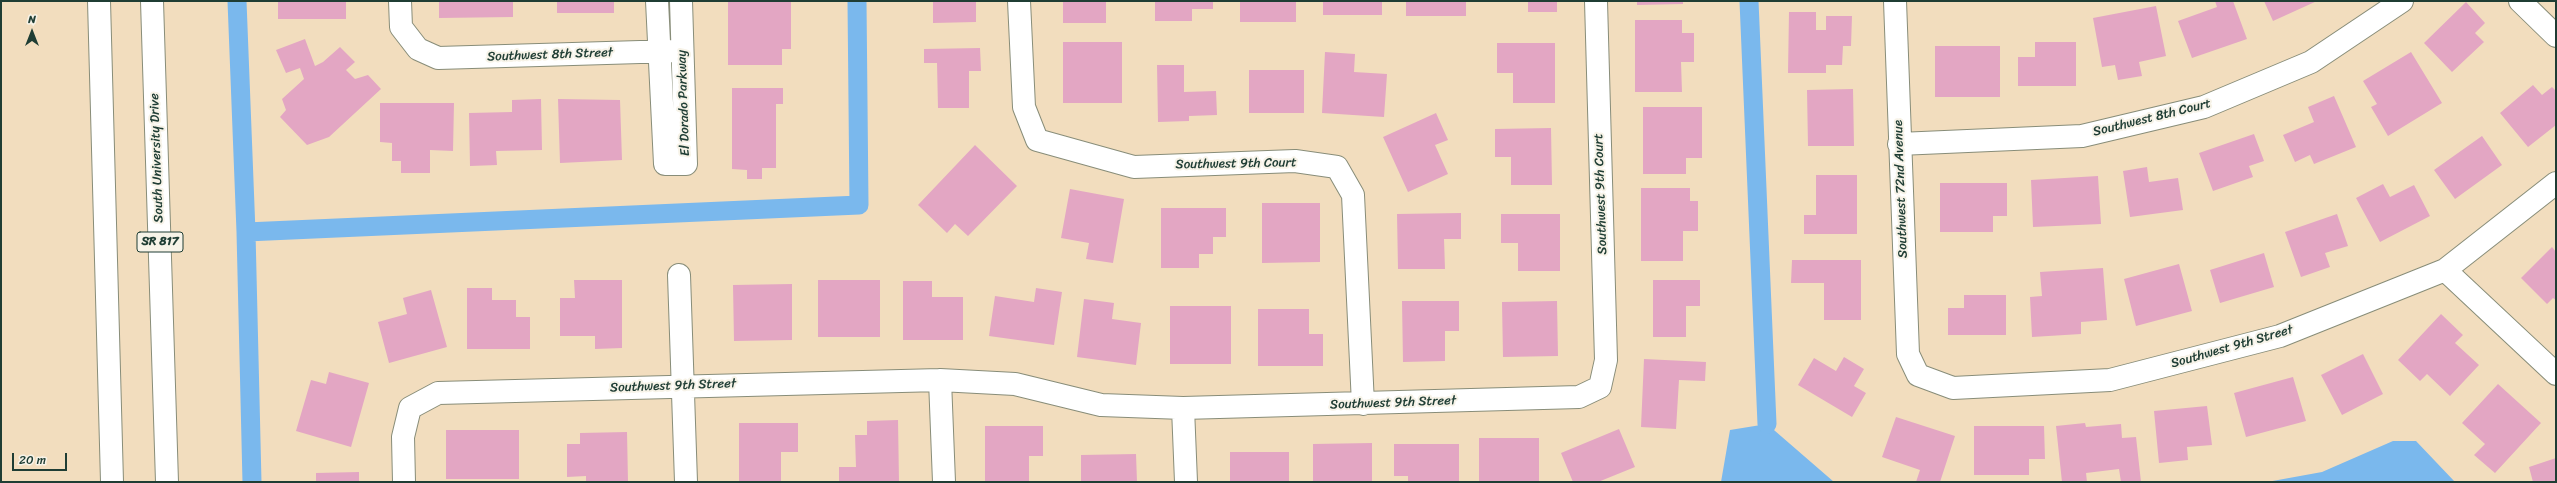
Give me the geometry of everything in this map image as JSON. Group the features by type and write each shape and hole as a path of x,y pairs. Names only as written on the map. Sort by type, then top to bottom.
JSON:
{"street":[{"path":"99,1 112,482"},
{"name":"South University Drive","path":"152,1 167,482"},
{"name":"Southwest 8th Street","path":"400,1 401,27 418,49 438,58 659,52 683,50"},
{"name":"El Dorado Parkway","path":"657,1 659,52 676,164 683,50 681,1"},
{"name":"Southwest 9th Court","path":"1019,1 1024,107 1037,140 1134,166 1295,161 1337,166 1353,195 1363,404"},
{"name":"Southwest 9th Court","path":"1596,1 1606,360 1600,387"},
{"name":"Southwest 72nd Avenue","path":"1895,1 1899,144 1908,354 1918,375"},
{"name":"Southwest 8th Court","path":"1899,144 2082,136 2204,107 2310,62 2402,1"},
{"path":"2520,1 2556,36"},
{"name":"Southwest 9th Street","path":"1918,375 1953,388 2110,380 2280,336 2445,270 2556,183"},
{"path":"2445,270 2556,374"},
{"path":"679,275 686,482"},
{"path":"940,380 944,482"},
{"name":"Southwest 9th Street","path":"404,482 403,437 410,408 438,393 683,385 940,380 1015,384 1101,405 1183,408 1579,397 1600,387"},
{"path":"1183,408 1186,482"}],"water":[{"path":"1767,424 1834,482 1721,482 1730,430"},
{"path":"2393,441 2416,441 2455,482 2267,482 2322,472"}],"building":[{"path":"278,1 346,1 346,19 278,19"},
{"path":"439,1 513,1 513,17 439,18"},
{"path":"557,1 614,1 614,13 557,13"},
{"path":"728,1 791,1 791,49 782,49 782,65 728,65"},
{"path":"933,1 976,1 976,22 933,23"},
{"path":"1063,1 1106,1 1106,23 1063,23"},
{"path":"1155,1 1213,1 1213,9 1192,9 1192,21 1155,21"},
{"path":"1240,1 1296,1 1296,22 1240,22"},
{"path":"1323,1 1382,1 1382,15 1323,15"},
{"path":"1406,1 1466,1 1466,16 1406,16"},
{"path":"1528,1 1557,1 1557,12 1528,12"},
{"path":"1637,1 1683,1 1683,4 1637,5"},
{"path":"2215,1 2233,1 2247,39 2192,58 2178,21 2217,7"},
{"path":"2264,1 2317,1 2273,21"},
{"path":"2466,2 2485,23 2475,33 2484,42 2452,72 2424,43"},
{"path":"2156,6 2166,56 2139,62 2142,76 2118,80 2115,65 2102,67 2093,18"},
{"path":"1789,12 1816,12 1816,30 1826,30 1826,16 1852,16 1851,46 1843,46 1842,65 1826,65 1826,73 1788,73"},
{"path":"1635,20 1682,20 1682,33 1694,33 1694,62 1681,62 1682,92 1635,92"},
{"path":"305,39 315,66 323,62 340,47 355,62 346,70 355,79 368,75 381,89 329,137 307,145 280,117 286,110 282,99 304,79 300,68 286,73 276,50"},
{"path":"1063,42 1122,42 1122,103 1063,103"},
{"path":"2035,42 2076,42 2076,86 2018,86 2018,57 2035,57"},
{"path":"1497,43 1555,43 1555,103 1513,103 1513,73 1497,73"},
{"path":"1935,46 2000,46 2000,97 1935,97"},
{"path":"980,48 981,71 969,71 969,108 938,108 937,63 924,63 924,49"},
{"path":"1325,52 1355,54 1354,72 1387,74 1384,117 1322,113"},
{"path":"2411,52 2442,103 2388,136 2371,107 2377,104 2363,81"},
{"path":"1157,65 1184,65 1184,92 1216,91 1217,115 1189,116 1189,121 1158,122"},
{"path":"1249,70 1304,70 1304,113 1249,113"},
{"path":"2533,85 2542,95 2552,87 2556,91 2556,125 2528,147 2500,113"},
{"path":"732,88 783,88 783,104 776,104 776,168 762,168 762,179 747,179 747,170 732,169"},
{"path":"1853,89 1854,146 1808,146 1807,90"},
{"path":"2334,96 2356,147 2314,164 2310,155 2295,162 2283,135 2314,122 2308,107"},
{"path":"541,99 542,150 496,151 497,165 470,166 469,113 512,112 512,100"},
{"path":"558,99 620,100 622,160 560,163"},
{"path":"380,103 454,103 453,151 430,150 430,173 401,173 401,161 392,161 392,143 380,142"},
{"path":"1643,107 1702,107 1702,158 1686,158 1686,174 1643,174"},
{"path":"1436,113 1448,140 1435,145 1448,174 1408,192 1383,137"},
{"path":"1551,128 1552,185 1511,185 1511,157 1495,157 1495,129"},
{"path":"2254,134 2264,161 2249,166 2253,177 2213,191 2199,153"},
{"path":"2482,136 2502,165 2455,199 2434,170"},
{"path":"975,145 1017,186 968,236 955,224 947,233 918,205"},
{"path":"2147,167 2149,182 2178,178 2183,210 2130,217 2123,171"},
{"path":"1816,175 1857,175 1857,234 1804,234 1804,215 1816,215"},
{"path":"2098,176 2101,224 2033,227 2031,180"},
{"path":"1940,183 2007,183 2007,216 1993,216 1993,232 1940,232"},
{"path":"2383,184 2390,197 2414,185 2430,216 2380,242 2356,198"},
{"path":"1641,188 1690,188 1690,201 1698,201 1698,231 1683,231 1683,261 1641,261"},
{"path":"1070,189 1124,199 1113,263 1086,259 1089,243 1061,238"},
{"path":"1262,203 1320,203 1320,262 1262,263"},
{"path":"1161,208 1226,208 1226,237 1213,237 1213,254 1199,254 1199,268 1161,268"},
{"path":"1461,213 1461,239 1444,239 1445,269 1398,269 1397,214"},
{"path":"1501,214 1560,214 1560,271 1518,271 1518,243 1501,243"},
{"path":"2337,214 2348,246 2325,253 2330,267 2301,277 2285,232"},
{"path":"2552,247 2556,252 2556,300 2553,298 2547,304 2521,278"},
{"path":"2264,253 2274,287 2220,303 2210,270"},
{"path":"1792,260 1861,260 1861,320 1824,320 1824,283 1791,283"},
{"path":"2179,264 2192,311 2136,326 2124,279"},
{"path":"2103,268 2107,320 2081,322 2081,334 2032,337 2030,297 2042,296 2040,272"},
{"path":"574,280 622,280 622,348 595,349 595,336 560,336 560,298 575,298"},
{"path":"818,280 880,280 880,337 818,337"},
{"path":"1653,280 1700,280 1700,306 1686,306 1686,337 1653,337"},
{"path":"903,281 932,281 932,297 963,297 963,340 903,340"},
{"path":"792,284 792,340 734,341 733,285"},
{"path":"467,288 492,288 492,300 516,300 516,317 530,317 530,349 467,349"},
{"path":"1036,288 1062,292 1054,345 989,336 995,296 1034,302"},
{"path":"431,290 447,347 389,363 378,322 407,314 403,298"},
{"path":"1964,295 2006,295 2006,335 1948,335 1948,308 1964,308"},
{"path":"1084,299 1114,303 1112,319 1141,323 1136,365 1077,357"},
{"path":"1402,301 1459,301 1459,331 1445,331 1445,361 1403,362"},
{"path":"1557,301 1558,356 1503,357 1502,302"},
{"path":"1170,306 1231,306 1231,364 1170,364"},
{"path":"1258,309 1309,309 1309,334 1323,334 1323,366 1258,366"},
{"path":"2441,314 2463,335 2455,343 2479,365 2450,396 2427,374 2420,381 2398,360"},
{"path":"2363,354 2383,394 2342,415 2321,375"},
{"path":"1844,357 1864,369 1854,386 1866,393 1852,417 1798,385 1814,358 1836,371"},
{"path":"1644,359 1706,362 1705,381 1679,380 1676,429 1641,427"},
{"path":"329,372 369,383 351,447 296,431 311,380 326,384"},
{"path":"2293,377 2306,421 2246,437 2234,393"},
{"path":"2498,384 2541,423 2495,473 2474,455 2485,444 2462,423"},
{"path":"2207,406 2212,445 2187,447 2188,460 2159,463 2154,411"},
{"path":"1896,417 1955,436 1940,482 1916,482 1920,470 1882,457"},
{"path":"898,420 899,482 839,482 839,467 856,467 855,435 867,435 867,421"},
{"path":"739,423 798,423 798,452 781,452 781,482 739,482"},
{"path":"2085,423 2086,427 2121,424 2122,438 2136,437 2141,482 2121,482 2119,469 2086,473 2087,482 2062,482 2056,426"},
{"path":"985,426 1043,426 1043,456 1029,456 1029,482 985,482"},
{"path":"1974,426 2044,426 2045,459 2029,459 2029,475 1974,475"},
{"path":"1619,429 1635,467 1598,482 1573,482 1561,453"},
{"path":"446,430 519,430 519,479 446,479"},
{"path":"627,432 628,482 586,482 586,476 567,477 567,444 580,444 580,433"},
{"path":"1479,438 1539,438 1539,482 1479,482"},
{"path":"1372,443 1372,482 1313,482 1313,444"},
{"path":"1394,444 1459,444 1459,482 1408,482 1408,476 1394,476"},
{"path":"1230,452 1289,452 1289,482 1230,482"},
{"path":"1136,454 1137,482 1081,482 1081,455"},
{"path":"2556,458 2556,482 2533,482 2529,467"},
{"path":"359,472 359,482 316,482 316,473"}],"waterway":[{"path":"237,1 246,232 252,482"},
{"path":"246,232 859,205 857,1"},
{"path":"1749,1 1767,424"}]}
